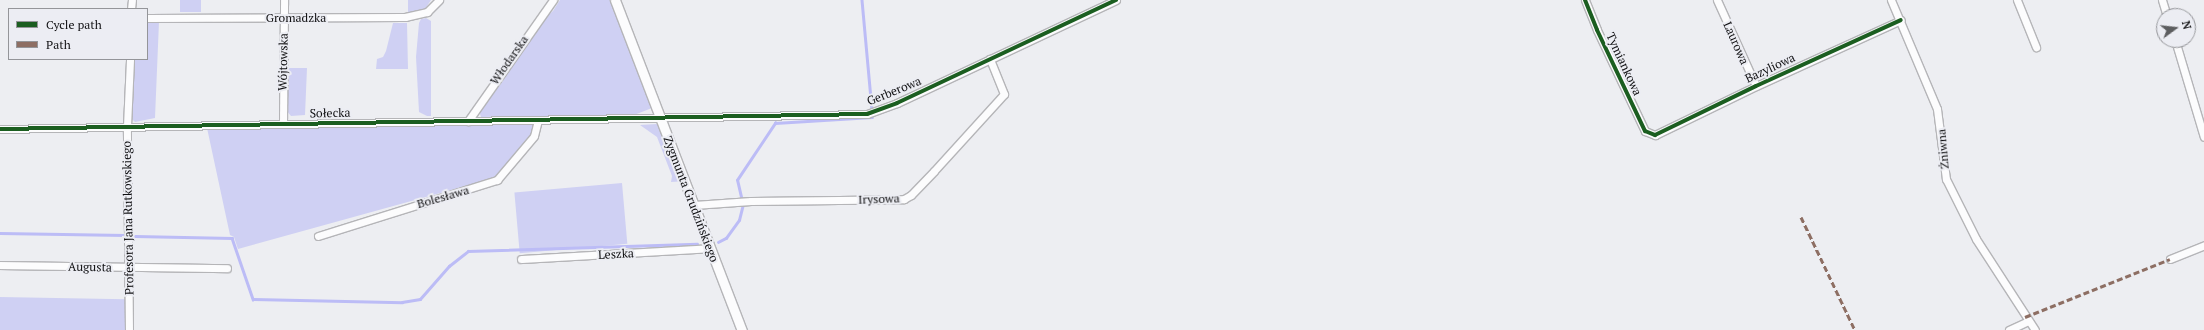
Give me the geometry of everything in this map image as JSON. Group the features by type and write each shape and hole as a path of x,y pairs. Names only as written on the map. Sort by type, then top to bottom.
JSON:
{"street":[{"name":"Wójtowska","path":"282,124 284,0"},
{"name":"Gromadzka","path":"148,18 284,19 414,16 427,12 439,0"},
{"name":"Włodarska","path":"468,121 553,0"},
{"name":"Zygmunta Grudzińskiego","path":"615,0 742,330"},
{"name":"Gerberowa","path":"660,118 867,114 897,104 1116,0"},
{"name":"Tymiankowa","path":"1586,0 1597,30 1635,111 1645,131 1650,134"},
{"name":"Laurowa","path":"1717,0 1756,86"},
{"name":"Żniwna","path":"1892,0 1937,109 1946,179 1976,239 2035,330"},
{"path":"2017,0 2036,47"},
{"name":"Bazyliowa","path":"1650,134 1664,131 1756,86 1900,20"},
{"path":"2177,48 2204,137"},
{"name":"Irysowa","path":"694,205 751,201 904,199 911,195 930,176 1004,94 990,59"},
{"name":"Profesora Jana Rutkowskiego","path":"129,330 127,126 130,60"},
{"name":"Sołecka","path":"0,129 660,118"},
{"name":"Bolesława","path":"318,236 497,180 534,136 538,120"},
{"path":"2170,259 2204,245"},
{"name":"Leszka","path":"521,259 710,248"},
{"name":"Augusta","path":"0,266 227,268"},
{"path":"2009,330 2028,321"}],"shaded area":[{"path":"180,0 201,0 201,12 180,12"},
{"path":"408,0 431,0 425,9 408,14"},
{"path":"560,0 616,0 652,108 634,115 481,117 479,111 536,25 553,11"},
{"path":"426,18 431,21 431,116 427,116 419,112 416,57 419,23 421,19"},
{"path":"148,22 159,22 155,118 135,122 131,118 133,60 148,60"},
{"path":"393,23 407,23 408,69 376,69 377,59 383,57 386,51"},
{"path":"287,68 307,68 305,115 291,116 286,110"},
{"path":"536,122 533,135 502,172 491,179 238,249 234,237 230,235 207,128"},
{"path":"640,125 664,125 687,181 671,182 672,176 657,137"},
{"path":"622,183 627,244 520,253 514,192"},
{"path":"0,297 126,299 125,330 0,330"}],"waterway":[{"path":"862,0 872,109"},
{"path":"741,197 737,180 775,123 872,117"},
{"path":"718,242 726,238 739,220 743,204"},
{"path":"0,233 125,235"},
{"path":"135,236 232,238 253,299 402,302 420,299 449,266 468,251 697,244"}],"marked path":[{"path":"1801,217 1855,330"},
{"path":"2025,317 2170,259"}],"cycle path":[{"path":"0,129 867,114 897,103 1116,0"},
{"path":"1585,0 1597,30 1645,131 1655,135 1756,86 1901,20"}]}
